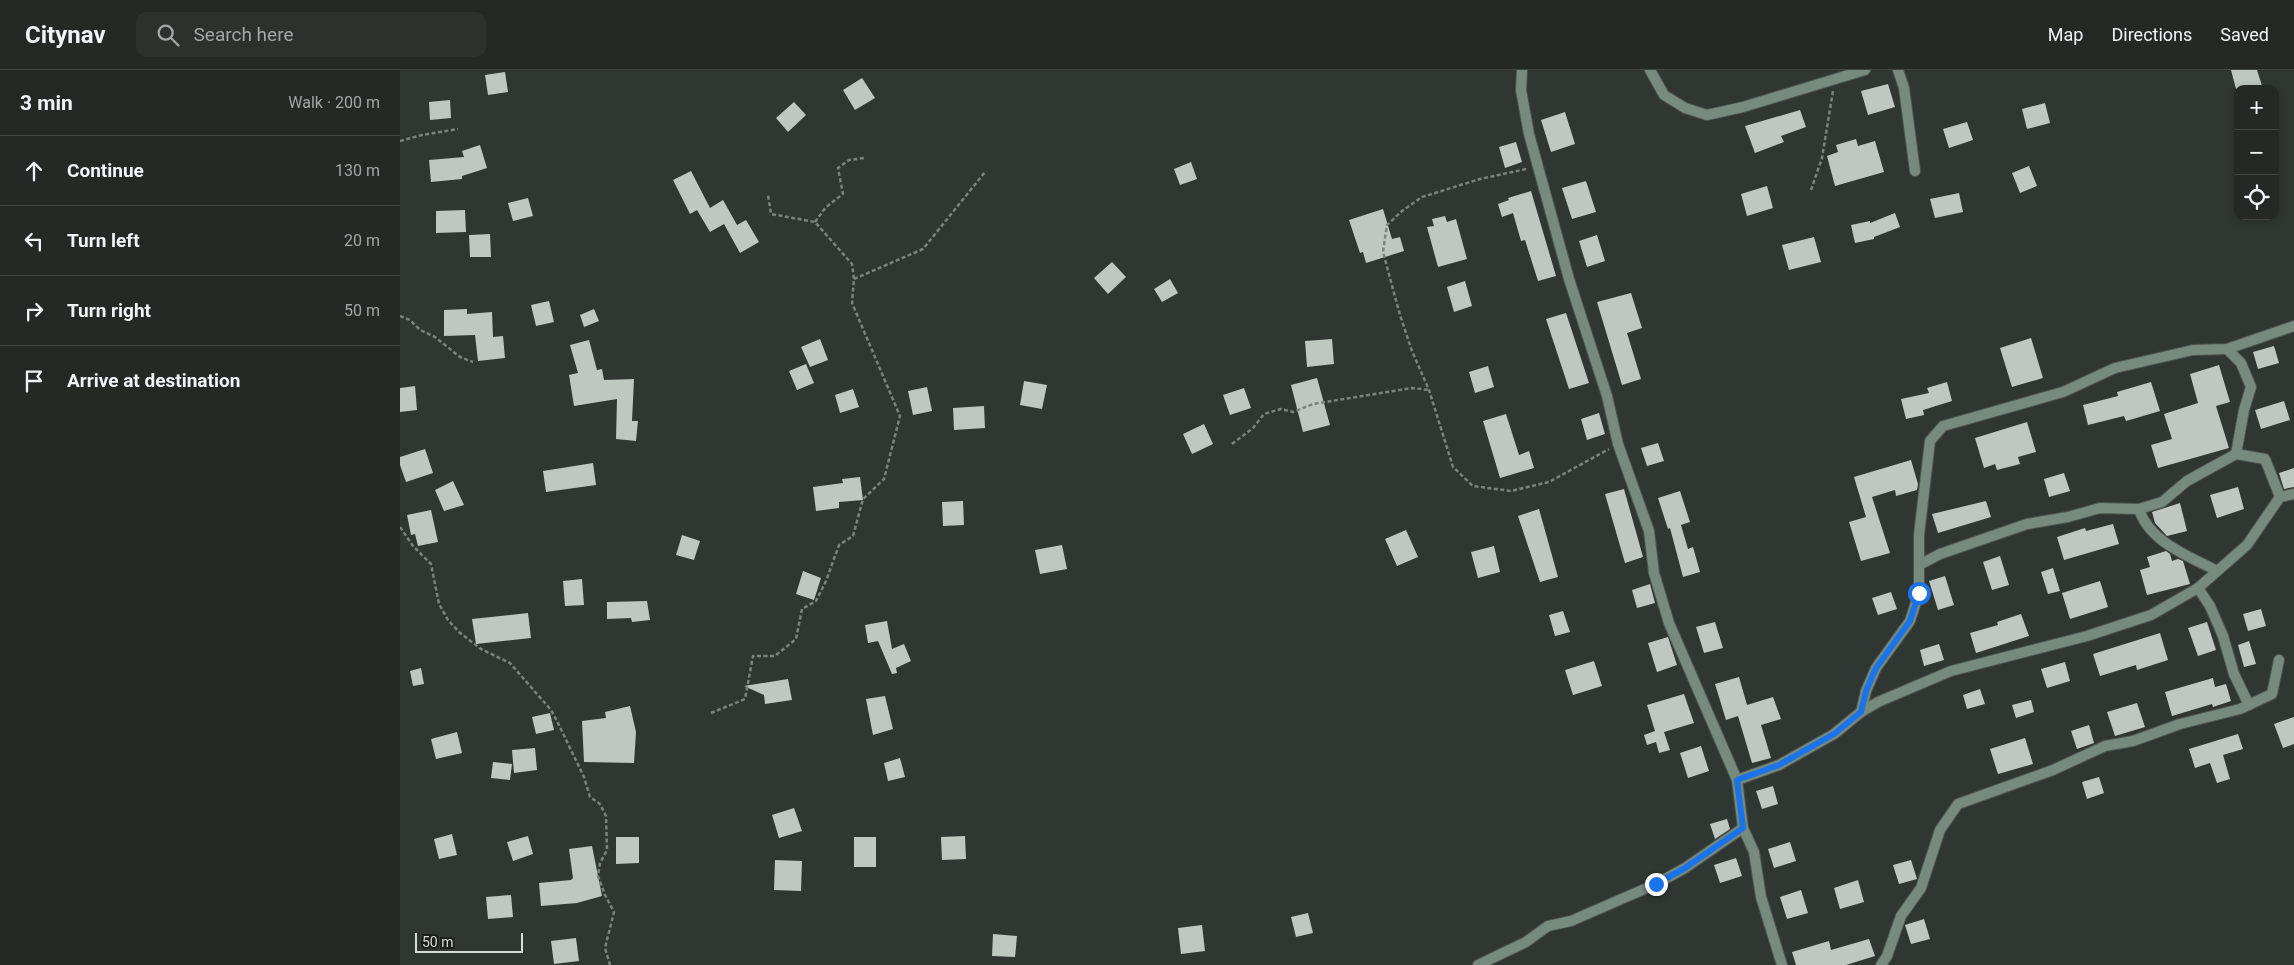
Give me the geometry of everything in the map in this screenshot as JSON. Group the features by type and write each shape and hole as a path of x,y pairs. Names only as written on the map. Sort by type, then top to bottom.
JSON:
{"street":[{"path":"1522,70 1521,90 1537,167 1569,280 1607,396 1618,444 1649,531 1654,573 1669,622 1737,780 1743,828 1754,852 1761,897 1782,965"},
{"path":"1650,70 1664,95 1686,108 1707,115 1743,107 1865,70"},
{"path":"1898,70 1904,88 1915,171"},
{"path":"1861,712 1866,691 1876,668 1910,621 1919,593 1919,535 1930,441 1943,426 2063,392 2115,368 2193,350 2227,349 2294,326"},
{"path":"2227,349 2240,363 2251,387 2244,410 2236,454"},
{"path":"1919,565 1940,554 2027,524 2068,517 2100,508 2139,509 2162,502 2187,481 2236,454 2266,459 2280,497"},
{"path":"1737,780 1779,765 1834,734 1861,712 1878,702 1951,671 2087,636 2151,615 2198,588 2247,545 2280,497 2294,494"},
{"path":"2139,509 2143,522 2160,540 2217,571"},
{"path":"2198,588 2210,606 2223,636 2234,674 2249,705"},
{"path":"1881,965 1887,956 1901,916 1921,888 1940,830 1958,804 2053,770 2105,746 2133,741 2180,724 2249,705 2272,694 2279,660"},
{"path":"1478,965 1526,942 1548,926 1571,922 1656,884 1685,868 1743,828"}],"path":[{"path":"1811,190 1822,158 1834,80"},
{"path":"400,141 422,134 458,129"},
{"path":"815,222 826,207 843,194 838,168 849,160 864,158"},
{"path":"1537,167 1480,179 1422,197 1402,211 1387,225 1383,252 1412,350 1429,390 1453,467 1473,486 1511,492 1548,482 1618,444"},
{"path":"854,278 923,250 985,172"},
{"path":"711,713 745,699 753,656 776,656 796,639 802,609 816,602 839,545 853,536 863,499 884,479 900,416 852,302 854,278 852,264 815,222 771,214 768,195"},
{"path":"400,316 410,320 420,330 435,337 460,357 473,362"},
{"path":"1232,444 1253,428 1264,414 1282,410 1293,412 1313,404 1412,388 1429,390"},
{"path":"400,528 413,546 430,564 436,582 439,604 448,620 459,632 481,649 510,663 551,710 584,777 590,797 600,804 606,816 608,828 607,850 600,863 598,876 605,896 614,912 605,948 610,965"},
{"path":"606,965 609,961"}],"building":[{"path":"2231,70 2257,70 2262,85 2235,85"},
{"path":"505,72 508,92 488,95 485,75"},
{"path":"862,78 875,98 855,110 843,90"},
{"path":"1888,84 1895,107 1868,115 1861,91"},
{"path":"450,100 451,118 430,120 429,102"},
{"path":"794,102 806,115 788,132 776,118"},
{"path":"2045,103 2050,123 2027,129 2022,109"},
{"path":"1800,110 1806,127 1781,136 1784,142 1755,153 1745,126"},
{"path":"1565,112 1575,144 1551,152 1541,120"},
{"path":"1967,122 1973,140 1949,148 1943,129"},
{"path":"1856,139 1858,146 1875,141 1884,172 1835,186 1827,156 1838,152 1836,145"},
{"path":"1516,142 1522,162 1505,168 1499,147"},
{"path":"480,145 487,168 462,176 462,179 431,182 429,160 464,157 462,151"},
{"path":"1191,162 1197,179 1180,185 1174,169"},
{"path":"2029,166 2037,186 2020,193 2012,173"},
{"path":"691,171 710,208 723,200 737,225 746,220 759,242 740,253 724,224 710,232 697,210 690,214 673,180"},
{"path":"1586,181 1596,212 1572,219 1562,188"},
{"path":"1767,186 1773,208 1747,216 1741,194"},
{"path":"1531,191 1556,276 1538,281 1525,240 1521,241 1513,213 1502,217 1498,204 1509,200 1508,198"},
{"path":"1959,193 1963,212 1935,218 1930,199"},
{"path":"528,198 533,216 513,221 508,203"},
{"path":"1383,209 1392,239 1400,237 1404,251 1366,263 1363,252 1360,253 1349,220"},
{"path":"465,210 466,232 436,233 436,211"},
{"path":"1895,213 1900,227 1874,237 1874,239 1855,243 1851,225 1870,221 1870,223"},
{"path":"1445,216 1447,222 1456,219 1467,259 1438,267 1427,227 1434,226 1432,219"},
{"path":"490,234 491,257 470,257 469,235"},
{"path":"1597,235 1605,261 1587,267 1579,241"},
{"path":"1814,237 1821,262 1789,270 1782,245"},
{"path":"1112,262 1126,277 1108,294 1094,278"},
{"path":"1170,279 1178,293 1162,302 1154,289"},
{"path":"1465,281 1472,306 1454,312 1447,287"},
{"path":"1631,293 1642,328 1627,333 1641,379 1622,385 1597,302"},
{"path":"549,301 554,322 536,326 531,305"},
{"path":"467,309 467,314 492,312 493,337 503,336 505,358 478,361 475,335 444,336 444,310"},
{"path":"594,309 599,321 584,327 580,315"},
{"path":"1566,313 1589,383 1569,389 1546,319"},
{"path":"2031,338 2043,378 2012,387 2000,348"},
{"path":"820,339 828,360 810,367 801,347"},
{"path":"1332,339 1334,364 1307,367 1305,341"},
{"path":"589,340 597,370 602,369 604,380 634,379 632,421 638,421 636,441 616,439 617,399 574,406 569,375 578,373 570,345"},
{"path":"2274,346 2279,363 2258,369 2253,352"},
{"path":"806,364 814,383 797,390 789,371"},
{"path":"2219,365 2230,402 2216,406 2229,448 2158,468 2151,445 2172,439 2164,414 2198,403 2190,374"},
{"path":"1488,366 1494,387 1475,393 1469,372"},
{"path":"1317,378 1330,425 1303,432 1291,385"},
{"path":"1024,381 1047,385 1042,409 1020,405"},
{"path":"1947,382 1952,401 1923,410 1924,415 1906,419 1901,399 1929,393 1927,388"},
{"path":"2151,382 2160,411 2126,421 2124,416 2088,425 2083,405 2118,396 2117,392"},
{"path":"415,386 417,410 400,412 400,388"},
{"path":"927,387 932,411 913,415 908,391"},
{"path":"1244,388 1251,408 1230,415 1223,395"},
{"path":"853,389 859,407 840,413 835,395"},
{"path":"2284,401 2290,420 2261,429 2255,410"},
{"path":"984,406 985,428 954,430 953,408"},
{"path":"1599,413 1605,434 1587,440 1581,419"},
{"path":"1506,414 1519,455 1529,451 1534,468 1500,478 1483,421"},
{"path":"2027,422 2036,452 2018,457 2020,464 1997,470 1995,464 1984,468 1975,438"},
{"path":"1204,424 1213,444 1192,454 1183,434"},
{"path":"1658,443 1664,461 1647,466 1641,448"},
{"path":"425,449 433,473 406,482 400,465 400,457"},
{"path":"1911,460 1918,484 1917,490 1896,496 1895,490 1872,497 1890,553 1861,561 1849,522 1866,517 1854,477"},
{"path":"593,463 596,485 546,492 543,471"},
{"path":"2294,468 2294,487 2284,489 2279,473"},
{"path":"2064,473 2070,491 2049,497 2044,479"},
{"path":"860,477 863,500 839,502 839,508 816,511 813,487 843,483 842,479"},
{"path":"453,481 464,505 444,511 435,490"},
{"path":"2238,487 2244,509 2217,518 2210,495"},
{"path":"1624,489 1643,557 1625,563 1605,494"},
{"path":"1680,491 1690,522 1681,525 1688,549 1693,547 1700,572 1683,577 1670,528 1668,529 1658,498"},
{"path":"963,501 964,525 943,526 942,502"},
{"path":"1986,501 1991,517 1938,533 1932,514"},
{"path":"2180,503 2187,531 2167,536 2155,523 2152,512"},
{"path":"1539,509 1558,577 1540,582 1518,516"},
{"path":"431,510 438,542 418,546 415,534 411,535 407,515"},
{"path":"2113,524 2119,544 2064,560 2057,537 2085,528 2086,531"},
{"path":"1406,530 1418,557 1397,566 1385,539"},
{"path":"682,535 700,541 694,560 676,555"},
{"path":"1062,545 1067,569 1040,574 1035,550"},
{"path":"1494,546 1500,572 1478,578 1471,552"},
{"path":"2166,551 2170,554 2172,561 2178,559 2183,561 2190,584 2147,595 2140,570 2150,567 2147,557"},
{"path":"2000,556 2009,585 1992,590 1983,562"},
{"path":"2053,568 2060,591 2048,594 2041,572"},
{"path":"803,571 821,578 814,600 796,594"},
{"path":"1945,576 1954,605 1938,610 1929,581"},
{"path":"582,579 584,605 565,606 563,581"},
{"path":"2100,581 2108,607 2070,619 2062,593"},
{"path":"1650,584 1655,603 1637,608 1632,590"},
{"path":"1891,592 1897,609 1878,615 1872,598"},
{"path":"647,601 650,620 632,622 631,618 607,619 607,602"},
{"path":"2261,609 2266,626 2248,631 2243,614"},
{"path":"1563,611 1570,632 1555,636 1549,615"},
{"path":"528,613 531,638 476,644 472,619"},
{"path":"2021,614 2029,636 1976,653 1970,633 1998,625 1997,622"},
{"path":"887,621 892,649 904,644 911,661 896,668 897,673 892,674 878,641 868,643 865,625"},
{"path":"1715,622 1723,648 1704,653 1696,627"},
{"path":"2207,622 2216,650 2198,656 2188,628"},
{"path":"2160,633 2168,660 2137,670 2136,665 2100,676 2093,654"},
{"path":"1668,637 1677,665 1657,672 1648,643"},
{"path":"2249,641 2256,664 2244,667 2238,645"},
{"path":"1939,644 1944,660 1924,666 1920,650"},
{"path":"1594,661 1602,686 1573,695 1565,670"},
{"path":"2065,662 2070,681 2047,688 2041,669"},
{"path":"421,668 424,684 413,686 410,671"},
{"path":"1739,677 1747,705 1773,697 1781,719 1761,725 1771,758 1752,763 1738,716 1726,720 1715,684"},
{"path":"2213,678 2215,687 2226,684 2231,701 2213,707 2212,704 2172,716 2165,692"},
{"path":"788,679 792,700 765,704 764,695 744,686"},
{"path":"1980,689 1985,704 1967,709 1963,695"},
{"path":"1684,694 1694,723 1664,732 1670,750 1659,753 1656,742 1647,745 1644,735 1655,731 1647,705"},
{"path":"885,696 893,729 873,735 866,699"},
{"path":"2031,700 2034,712 2016,718 2012,705"},
{"path":"2137,703 2145,727 2115,736 2107,712"},
{"path":"630,706 636,732 634,763 584,762 582,721 606,718 605,712"},
{"path":"550,713 554,730 536,734 532,717"},
{"path":"2294,717 2294,744 2283,748 2274,724"},
{"path":"2089,725 2094,743 2077,749 2071,731"},
{"path":"457,732 462,753 436,759 431,739"},
{"path":"2238,734 2243,749 2223,755 2230,779 2217,783 2210,763 2195,768 2189,749"},
{"path":"2025,738 2033,764 1998,774 1990,749"},
{"path":"1701,746 1709,771 1688,778 1680,753"},
{"path":"535,748 537,770 514,773 512,750"},
{"path":"900,758 905,777 888,781 884,763"},
{"path":"493,762 512,764 510,780 491,778"},
{"path":"2099,777 2104,793 2087,799 2082,782"},
{"path":"1773,786 1778,804 1762,809 1756,791"},
{"path":"794,808 802,831 779,838 772,815"},
{"path":"1727,819 1730,829 1715,839 1710,824"},
{"path":"452,834 457,855 439,859 434,839"},
{"path":"528,836 533,854 513,861 507,842"},
{"path":"965,836 966,859 942,860 941,837"},
{"path":"616,837 639,837 639,863 616,864"},
{"path":"854,837 876,837 876,867 854,867"},
{"path":"1790,842 1796,861 1774,868 1768,849"},
{"path":"592,846 602,896 577,903 541,906 539,883 571,880 573,878 569,849"},
{"path":"1736,858 1742,876 1720,883 1714,865"},
{"path":"775,860 802,861 801,891 774,890"},
{"path":"1911,860 1917,879 1899,884 1893,865"},
{"path":"1858,880 1864,902 1840,909 1834,888"},
{"path":"1801,890 1808,913 1787,919 1780,897"},
{"path":"511,895 513,917 488,919 486,897"},
{"path":"1308,913 1313,933 1296,937 1291,917"},
{"path":"1924,919 1930,939 1911,944 1905,925"},
{"path":"1202,925 1205,951 1181,954 1178,928"},
{"path":"993,934 1017,936 1015,957 992,956"},
{"path":"576,938 579,961 554,964 551,941"},
{"path":"1869,939 1875,956 1846,965 1796,965 1792,952 1829,941 1831,950"}],"route":[{"path":"1656,884 1685,868 1743,828 1737,780 1779,765 1834,734 1861,712 1866,691 1876,668 1910,621 1919,593"}]}
